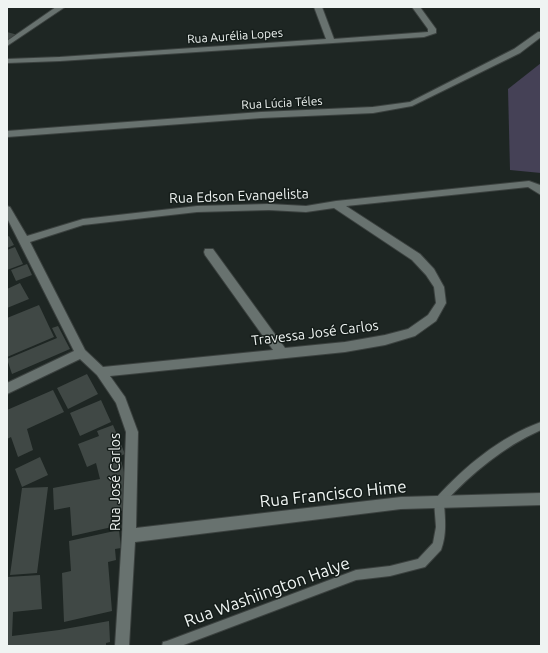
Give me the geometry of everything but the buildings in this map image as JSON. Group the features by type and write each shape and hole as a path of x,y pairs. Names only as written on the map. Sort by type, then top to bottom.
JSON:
{"street":[{"path":"7,44 61,7"},
{"path":"318,7 331,42"},
{"name":"Rua Aurélia Lopes","path":"7,61 331,42 424,35 432,33 432,28 416,7"},
{"name":"Rua Lúcia Téles","path":"7,134 261,115 373,110 404,106 412,104 497,62 517,51 541,34"},
{"name":"Rua Edson Evangelista","path":"24,240 83,222 197,208 269,207 306,209 336,204 529,184 537,187 541,192"},
{"name":"Travessa José Carlos","path":"101,372 345,347 385,340 411,333 432,318 441,303 439,287 430,272 416,257 336,204"},
{"name":"Rua José Carlos","path":"7,209 81,353 101,372 121,401 132,432 129,536 122,646"},
{"path":"209,252 282,353"},
{"path":"7,389 81,353"},
{"name":"Rua Francisco Hime","path":"129,536 401,503 541,498"}],"lane":[{"path":"439,501 455,483 485,459 512,441 541,426"},
{"name":"Rua Washiington Halye","path":"167,646 356,575 390,571 421,563 437,546 441,527 439,501"}],"shaded area":[{"path":"541,63 541,173 510,170 508,89"}]}
